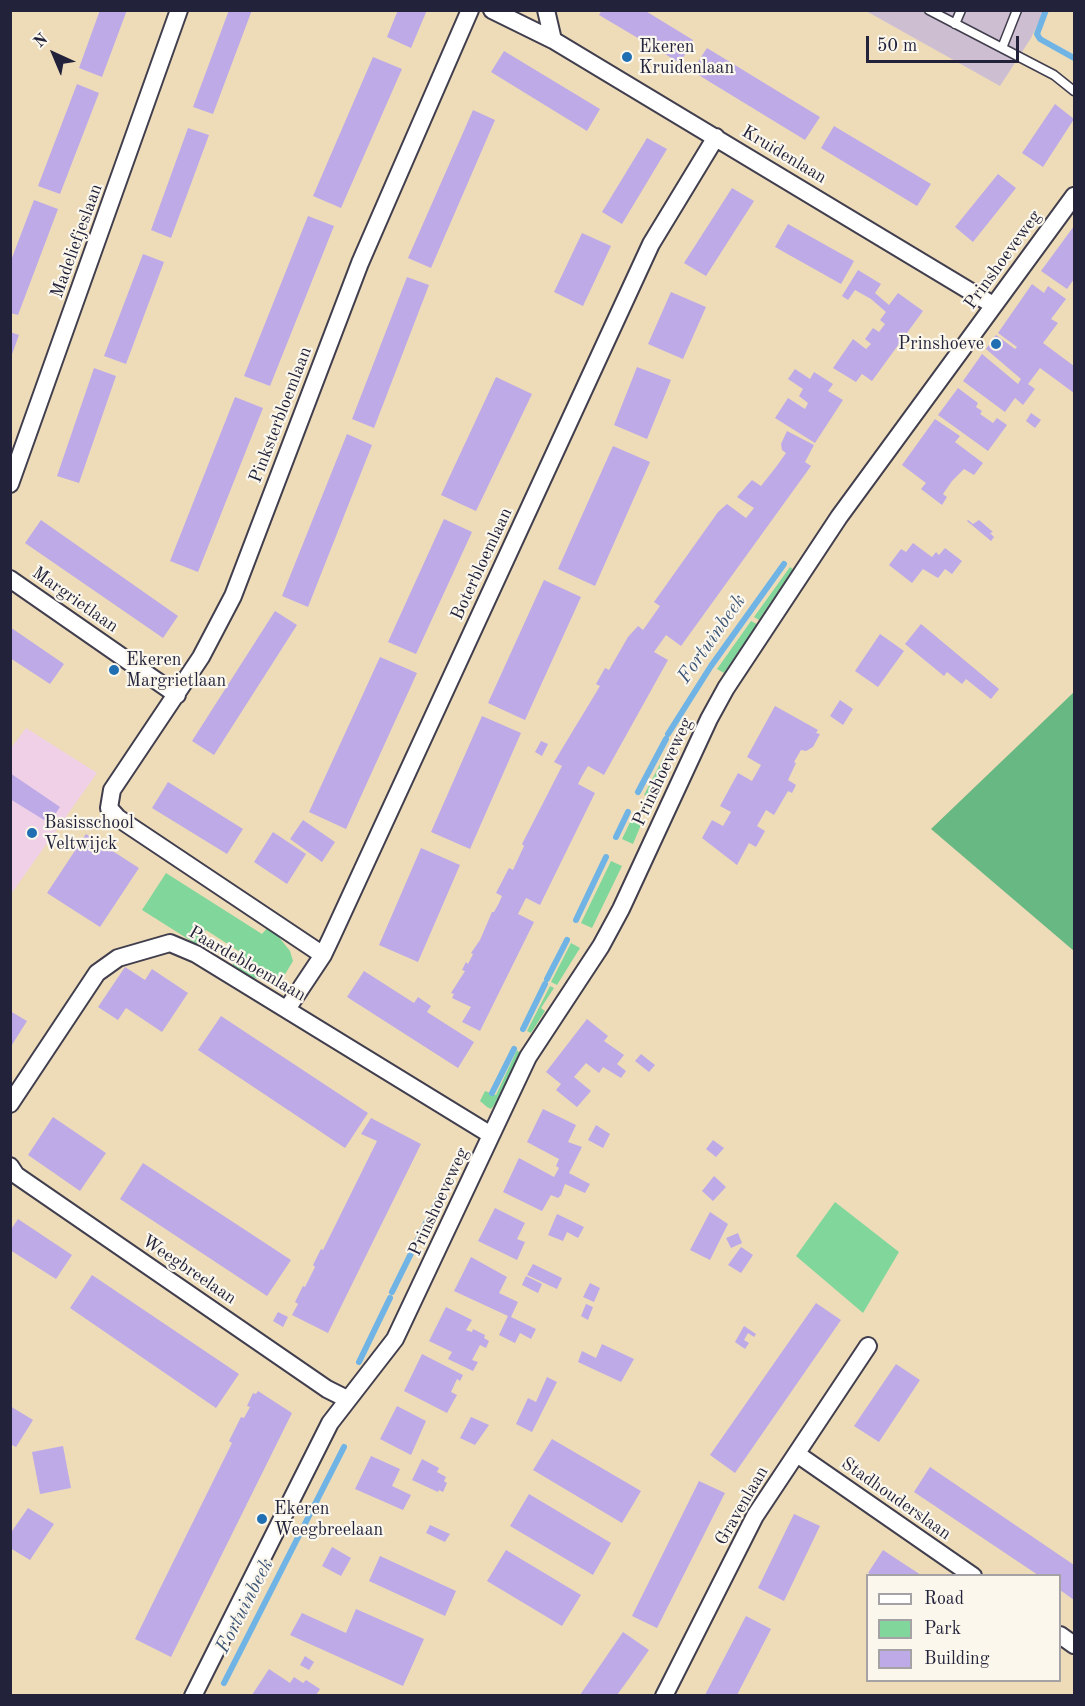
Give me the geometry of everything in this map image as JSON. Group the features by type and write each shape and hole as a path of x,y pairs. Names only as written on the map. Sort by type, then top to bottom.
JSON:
{"street":[{"name":"Madeliefjeslaan","path":"10,484 179,10"},
{"name":"Pinksterbloemlaan","path":"322,955 118,818 109,808 112,790 201,657 233,596 360,263 470,10"},
{"name":"Kruidenlaan","path":"492,10 554,40 993,305"},
{"path":"546,10 554,40"},
{"name":"Boterbloemlaan","path":"286,1009 322,955 651,244 716,137"},
{"name":"Prinshoeveweg","path":"194,1695 344,1398 395,1339 528,1057 601,946 621,909 709,719 726,688 839,517 1074,196"},
{"name":"Margrietlaan","path":"10,579 177,695"},
{"name":"Paardebloemlaan","path":"10,1104 97,973 118,958 170,943 196,954 492,1135"},
{"name":"Weegbreelaan","path":"12,1175 344,1398"},
{"name":"Gravenlaan","path":"663,1695 755,1516 868,1346"},
{"name":"Stadhouderslaan","path":"797,1454 972,1574"},
{"path":"1061,1636 1074,1646"}],"lane":[{"path":"929,10 1054,75 1074,91"},
{"path":"955,24 961,10"},
{"path":"1002,48 1017,10"}],"shaded area":[{"path":"866,11 1044,11 1031,38 1000,86"},
{"name":"Basisschool Veltwijck","path":"26,728 97,773 11,894 11,748"}],"green space":[{"path":"790,567 793,569 759,620 754,617"},
{"path":"751,621 757,624 724,673 717,669"},
{"path":"1074,692 1074,951 931,829"},
{"path":"672,741 677,745 653,798 644,795"},
{"path":"633,816 643,820 633,844 622,839"},
{"path":"611,861 622,866 592,928 581,923"},
{"path":"166,873 262,934 268,927 274,931 290,951 293,961 284,976 265,980 249,977 232,966 240,952 206,930 196,944 142,910"},
{"path":"571,943 580,948 557,985 551,982"},
{"path":"550,986 554,988 541,1008 545,1011 531,1033 527,1031"},
{"path":"517,1050 520,1053 491,1109 480,1101 485,1091 496,1095"},
{"path":"835,1202 899,1252 863,1313 796,1256"}],"building":[{"path":"100,10 127,10 102,77 79,68"},
{"path":"229,10 252,10 213,114 193,107"},
{"path":"398,10 427,10 411,48 387,37"},
{"path":"602,10 644,10 693,40 680,63 599,15"},
{"path":"707,48 820,117 805,140 692,71"},
{"path":"504,51 600,109 587,131 491,72"},
{"path":"373,57 402,69 341,208 313,196"},
{"path":"77,84 99,93 60,194 38,186"},
{"path":"1055,104 1074,119 1043,167 1022,153"},
{"path":"473,110 495,120 431,268 408,258"},
{"path":"834,126 931,184 917,206 821,148"},
{"path":"188,128 209,135 171,238 151,230"},
{"path":"647,138 667,149 622,224 602,212"},
{"path":"998,174 1016,188 973,242 955,227"},
{"path":"732,188 754,201 706,276 684,263"},
{"path":"34,200 58,209 18,315 10,313 10,263"},
{"path":"308,216 334,226 270,386 244,376"},
{"path":"788,224 854,261 841,284 775,247"},
{"path":"1074,226 1074,279 1067,289 1041,271"},
{"path":"582,233 611,246 583,306 554,292"},
{"path":"143,254 164,262 126,364 104,356"},
{"path":"858,270 881,284 875,293 889,305 898,293 923,311 872,381 862,374 856,382 833,368 853,339 866,349 871,344 865,339 873,328 879,332 885,324 880,320 886,312 871,299 855,290 848,300 842,296"},
{"path":"407,277 429,285 374,428 352,419"},
{"path":"1032,284 1044,293 1048,286 1066,299 1051,319 1058,323 1043,343 1074,366 1074,393 1040,368 1028,384 1035,389 1023,405 1015,398 1005,412 963,381 982,354 1018,384 1021,379 986,349 996,335 1015,349 1017,347 998,333"},
{"path":"671,292 706,307 683,359 648,344"},
{"path":"10,332 19,335 11,357 10,357"},
{"path":"637,367 671,380 647,439 614,425"},
{"path":"94,368 116,376 79,483 57,476"},
{"path":"795,369 810,379 814,372 833,384 828,391 843,400 815,443 775,418 788,398 805,409 808,403 799,396 803,389 788,379"},
{"path":"496,377 532,394 476,511 441,495"},
{"path":"958,388 978,403 976,407 982,411 980,414 993,423 997,418 1007,425 988,451 938,415"},
{"path":"235,397 263,408 198,572 170,561"},
{"path":"1031,413 1041,420 1035,428 1026,421"},
{"path":"935,419 960,436 955,442 983,463 974,475 964,469 952,481 943,494 947,497 942,505 921,489 926,483 902,465"},
{"path":"787,431 814,445 805,462 811,466 681,646 666,635 654,652 668,660 604,775 588,766 582,776 578,784 595,793 540,905 526,898 518,914 534,922 480,1031 462,1022 471,1007 452,998 454,994 451,993 465,971 462,970 466,962 468,964 473,954 471,953 499,903 502,896 496,893 509,868 513,870 524,846 522,844 562,766 554,762 600,686 596,684 605,668 609,670 628,637 638,626 643,630 660,606 654,602 718,512 727,504 746,518 754,508 737,497 752,480 761,486 776,467 786,453 782,450 781,444"},
{"path":"347,434 372,445 308,607 282,596"},
{"path":"613,446 650,462 595,586 558,569"},
{"path":"444,519 472,532 416,654 388,642"},
{"path":"41,520 178,616 163,638 25,543"},
{"path":"979,520 993,532 990,533 994,537 991,541 967,521 973,524"},
{"path":"913,543 932,557 936,552 939,555 945,548 962,561 952,574 945,569 938,578 923,569 912,583 889,565 901,549 906,552"},
{"path":"544,580 581,597 525,720 488,703"},
{"path":"275,611 297,625 214,755 192,741"},
{"path":"921,624 999,689 991,699 966,679 962,684 947,672 944,676 905,644"},
{"path":"10,627 64,664 50,684 10,658"},
{"path":"880,634 904,651 878,687 855,671"},
{"path":"380,657 417,673 346,829 309,812"},
{"path":"840,700 853,709 843,725 830,716"},
{"path":"775,706 818,730 816,733 820,734 813,747 806,751 801,750 794,762 796,763 788,780 796,785 792,793 788,791 774,815 766,810 757,826 765,831 756,847 749,843 737,865 702,838 712,820 723,826 731,812 720,806 738,773 752,781 761,765 747,757"},
{"path":"482,716 521,733 470,849 431,832"},
{"path":"541,741 548,744 542,756 535,752"},
{"path":"10,773 60,807 49,823 10,799"},
{"path":"168,782 243,829 227,854 152,808"},
{"path":"303,820 335,842 322,862 290,839"},
{"path":"273,832 306,854 287,884 254,862"},
{"path":"86,834 139,868 100,927 47,893"},
{"path":"421,848 460,865 418,962 379,945"},
{"path":"125,967 145,980 152,969 188,993 162,1032 126,1008 118,1020 98,1007"},
{"path":"364,971 414,1003 418,997 431,1006 427,1012 474,1042 458,1068 347,997"},
{"path":"10,1011 27,1021 10,1048"},
{"path":"221,1016 368,1113 345,1148 198,1050"},
{"path":"587,1019 608,1036 604,1041 624,1055 617,1064 626,1071 621,1078 603,1067 599,1073 586,1063 574,1077 591,1091 577,1107 556,1090 561,1084 546,1072"},
{"path":"641,1054 655,1065 649,1072 635,1061"},
{"path":"543,1109 576,1125 568,1142 582,1147 569,1173 590,1184 585,1193 565,1184 561,1195 558,1198 551,1195 542,1211 503,1192 519,1158 554,1177 559,1168 556,1166 559,1159 527,1142"},
{"path":"53,1117 106,1153 80,1191 28,1155"},
{"path":"371,1118 421,1144 328,1333 292,1315 298,1304 295,1302 315,1267 313,1265 321,1249 323,1250 377,1141 361,1134"},
{"path":"596,1125 610,1134 603,1148 588,1140"},
{"path":"713,1140 724,1148 716,1157 706,1149"},
{"path":"143,1163 291,1260 267,1296 120,1199"},
{"path":"714,1176 726,1187 713,1201 702,1191"},
{"path":"495,1208 525,1223 517,1239 525,1242 517,1260 478,1241"},
{"path":"710,1212 728,1224 710,1260 690,1250"},
{"path":"557,1214 584,1227 578,1238 567,1232 563,1241 548,1235"},
{"path":"18,1219 72,1255 56,1279 10,1250 10,1231"},
{"path":"738,1233 742,1243 731,1248 726,1238"},
{"path":"741,1247 753,1255 741,1273 728,1265"},
{"path":"471,1257 507,1277 499,1293 518,1302 511,1317 536,1329 531,1339 520,1333 515,1343 499,1335 508,1316 454,1291"},
{"path":"533,1264 562,1278 557,1289 527,1275"},
{"path":"92,1275 239,1374 216,1408 70,1308"},
{"path":"526,1276 542,1284 538,1293 522,1285"},
{"path":"590,1283 600,1288 594,1302 583,1297"},
{"path":"816,1303 841,1320 735,1473 710,1455"},
{"path":"586,1304 593,1307 588,1320 581,1316"},
{"path":"446,1307 472,1320 466,1330 472,1332 473,1329 485,1335 484,1338 489,1341 486,1348 480,1345 472,1360 478,1362 473,1371 448,1359 452,1352 429,1341"},
{"path":"278,1312 288,1317 283,1327 273,1321"},
{"path":"744,1326 756,1334 754,1337 748,1333 744,1340 749,1343 745,1349 735,1342"},
{"path":"602,1344 634,1359 621,1382 578,1362 582,1351 596,1358"},
{"path":"422,1354 463,1375 460,1381 457,1379 451,1392 457,1395 447,1413 404,1391"},
{"path":"896,1364 920,1380 879,1442 854,1426"},
{"path":"547,1377 557,1382 532,1432 516,1424 528,1398 536,1402"},
{"path":"258,1391 292,1413 171,1657 135,1639 232,1443 229,1441 241,1417 244,1418 250,1407 247,1406 253,1393 256,1394"},
{"path":"10,1406 33,1420 16,1447 10,1444"},
{"path":"397,1406 426,1421 411,1455 380,1439"},
{"path":"471,1417 489,1425 475,1445 460,1438"},
{"path":"552,1439 641,1491 622,1523 533,1470"},
{"path":"63,1446 71,1488 40,1494 32,1452"},
{"path":"371,1456 400,1469 392,1486 411,1495 403,1510 355,1489"},
{"path":"422,1459 439,1468 437,1472 446,1477 444,1481 447,1483 443,1492 439,1490 438,1492 412,1480"},
{"path":"930,1467 1074,1565 1074,1600 1061,1591 1061,1574 1037,1574 914,1492"},
{"path":"699,1481 725,1493 657,1628 632,1616"},
{"path":"529,1494 611,1543 593,1575 510,1526"},
{"path":"28,1508 54,1524 30,1560 10,1548 10,1534"},
{"path":"794,1514 820,1526 784,1601 758,1588"},
{"path":"430,1525 450,1534 445,1542 426,1533"},
{"path":"332,1547 351,1558 341,1576 322,1566"},
{"path":"506,1550 581,1595 562,1626 487,1581"},
{"path":"883,1550 919,1574 870,1574 868,1573"},
{"path":"380,1556 456,1591 445,1616 369,1581"},
{"path":"356,1609 424,1639 403,1686 290,1635 302,1613 346,1633"},
{"path":"746,1616 771,1629 737,1695 705,1695"},
{"path":"623,1632 649,1650 617,1695 580,1695"},
{"path":"305,1656 314,1662 309,1670 300,1665"},
{"path":"269,1669 290,1683 294,1677 303,1683 306,1680 320,1689 316,1695 252,1695"}],"waterway":[{"name":"Fortuinbeek","path":"1046,10 1037,34 1040,39 1074,58"},
{"name":"Fortuinbeek","path":"668,734 711,666 784,564"},
{"name":"Fortuinbeek","path":"638,792 666,739"},
{"name":"Fortuinbeek","path":"616,837 628,812"},
{"name":"Fortuinbeek","path":"576,920 606,857"},
{"name":"Fortuinbeek","path":"547,979 567,940"},
{"name":"Fortuinbeek","path":"523,1029 545,984"},
{"name":"Fortuinbeek","path":"492,1093 514,1049"},
{"name":"Fortuinbeek","path":"431,1214 458,1159"},
{"name":"Fortuinbeek","path":"392,1292 428,1219"},
{"name":"Fortuinbeek","path":"359,1362 390,1298"},
{"name":"Fortuinbeek","path":"224,1683 344,1447"}],"place":[{"name":"Ekeren Kruidenlaan","path":"627,57"},
{"name":"Prinshoeve","path":"996,344"},
{"name":"Ekeren Margrietlaan","path":"114,670"},
{"name":"Basisschool Veltwijck","path":"32,833"},
{"name":"Ekeren Weegbreelaan","path":"262,1519"}]}
